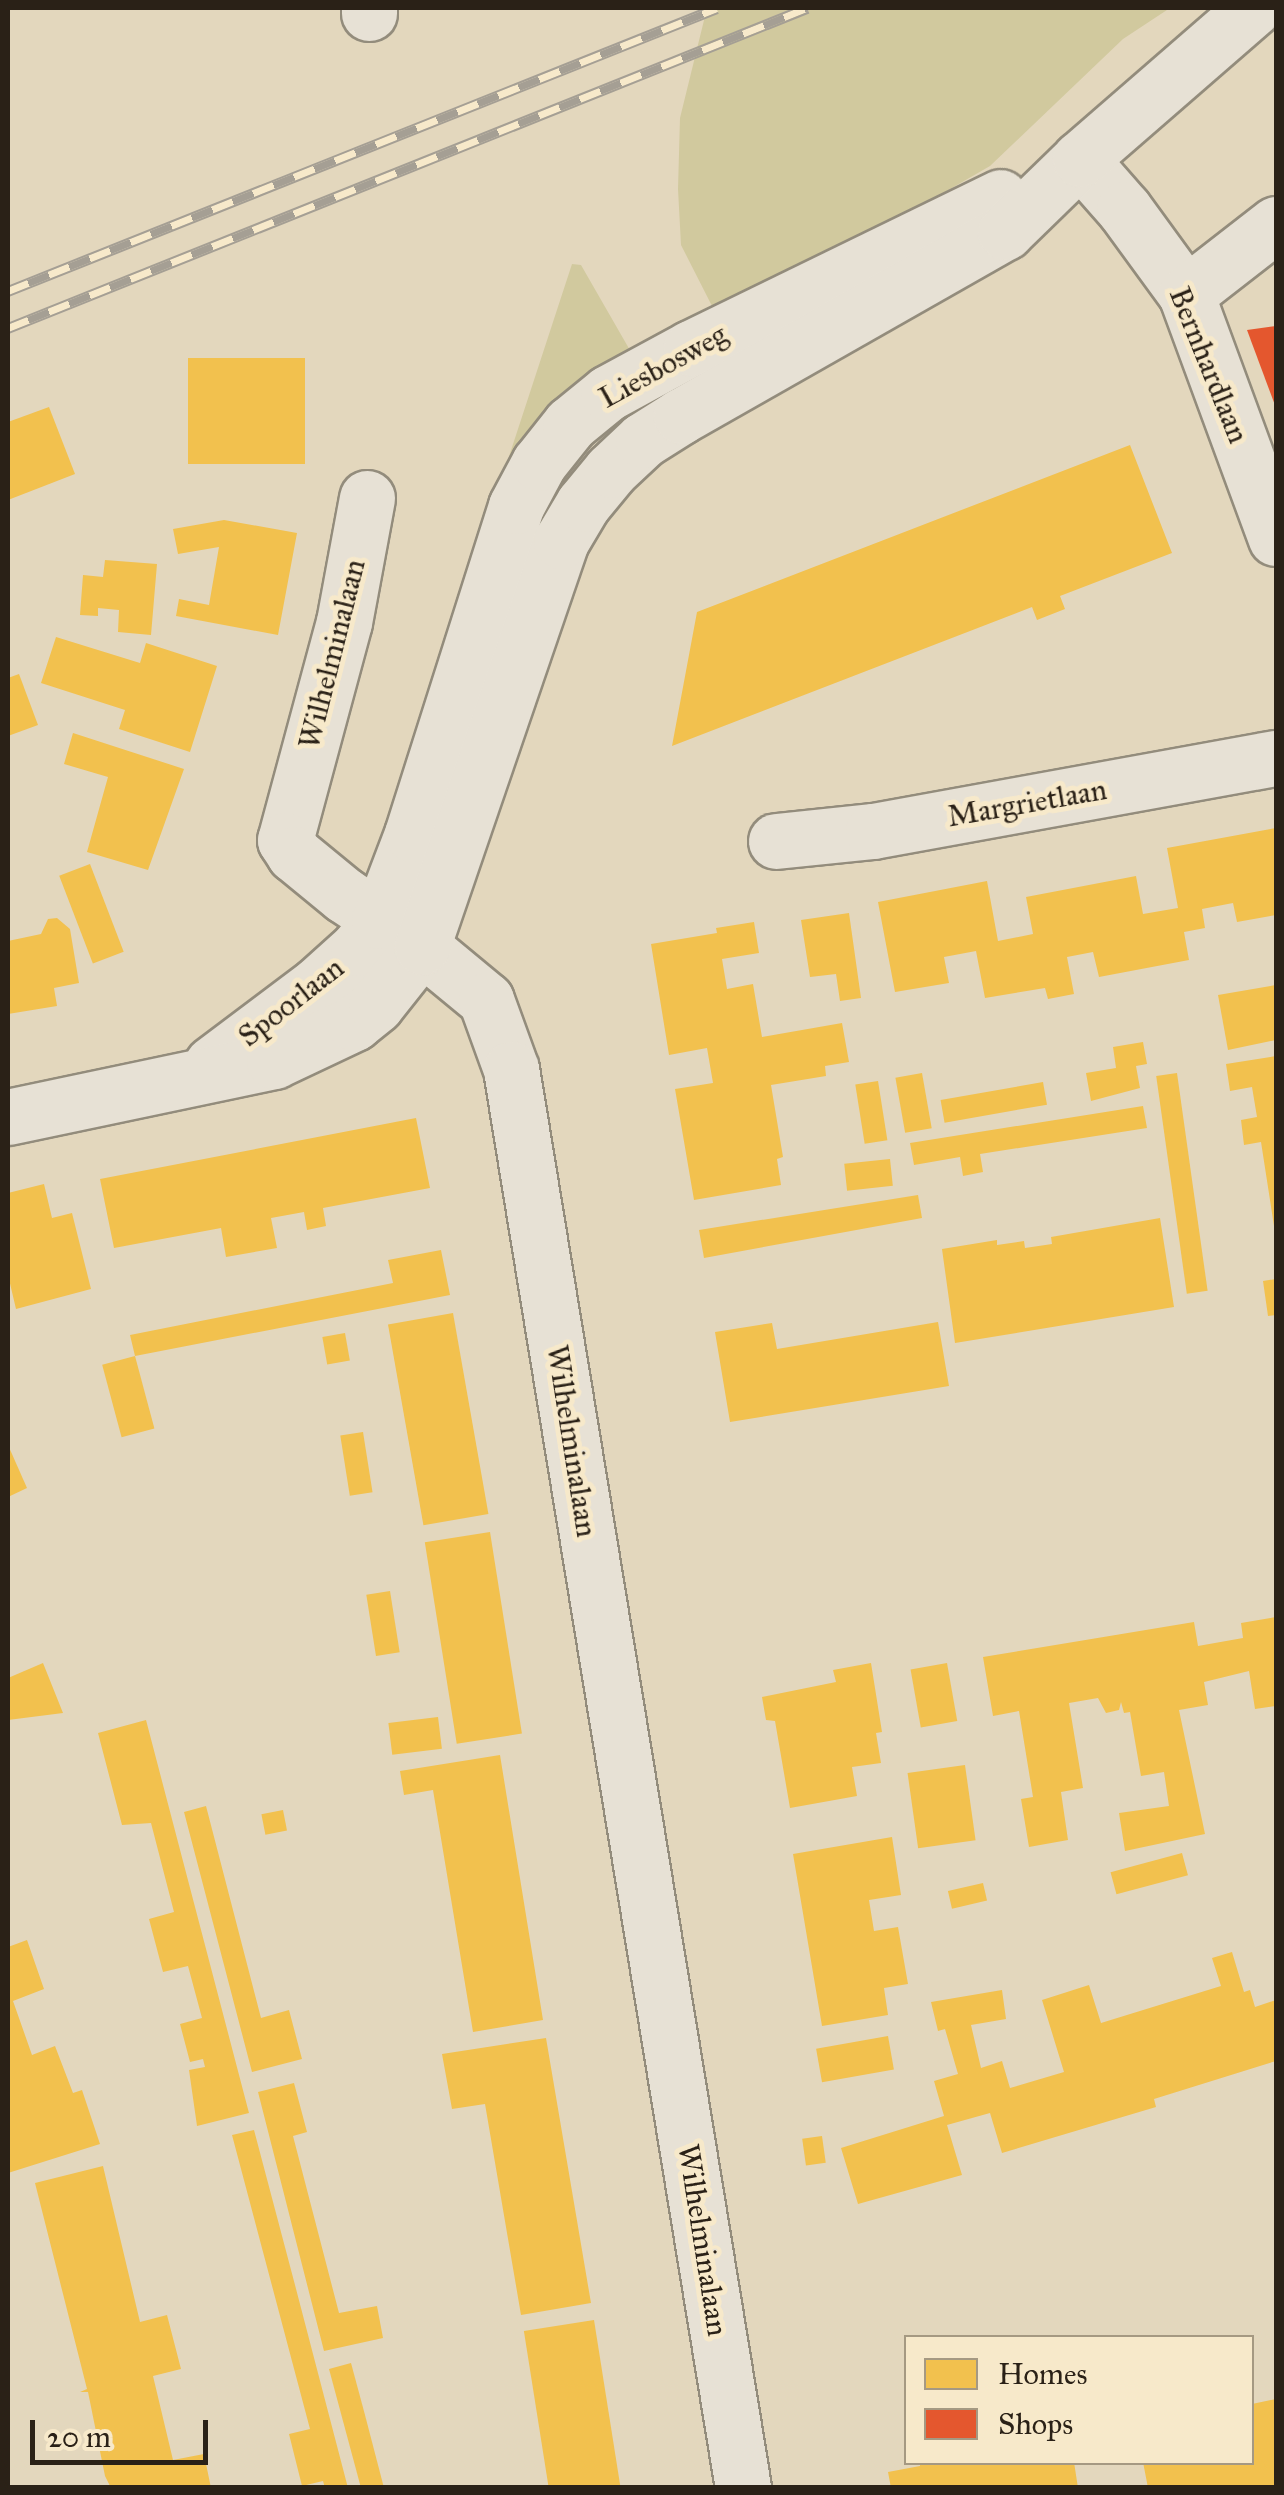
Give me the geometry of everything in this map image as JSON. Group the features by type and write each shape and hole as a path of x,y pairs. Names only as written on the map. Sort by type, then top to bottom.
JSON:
{"street":[{"name":"Liesbosweg","path":"401,934 412,834 516,506 539,463 570,424 608,393 691,348 1080,159 1254,8"},
{"name":"Bernhardlaan","path":"1080,159 1124,209 1186,294 1276,538"},
{"path":"1186,294 1276,224"},
{"name":"Wilhelminalaan","path":"367,498 344,622 285,840 294,854 486,1000 511,1070 743,2488"},
{"name":"Margrietlaan","path":"776,841 872,831 1276,758"},
{"name":"Spoorlaan","path":"8,1117 196,1075 358,948 401,934"}],"shaded area":[{"path":"707,8 1170,8 1123,39 990,166 794,279 712,306 681,245 678,189 680,118"},
{"path":"572,264 581,265 635,359 578,392 390,820"}],"building: Homes":[{"path":"188,358 305,358 305,464 188,464"},
{"path":"49,407 75,474 8,500 8,422"},
{"path":"1130,445 1172,553 1060,596 1065,609 1037,620 1032,607 672,746 697,612"},
{"path":"224,520 297,533 278,635 176,616 179,599 209,605 219,547 178,554 173,529"},
{"path":"105,560 157,564 151,635 118,632 119,610 98,608 98,616 80,615 83,575 103,577"},
{"path":"56,637 140,663 146,643 217,666 190,752 119,729 125,710 41,683"},
{"path":"19,674 38,725 8,736 8,678"},
{"path":"73,733 184,769 148,870 87,852 108,777 64,764"},
{"path":"1276,828 1276,915 1237,922 1233,903 1202,909 1205,928 1184,932 1189,960 1099,977 1093,952 1067,957 1074,994 1048,999 1045,988 985,998 976,951 944,957 949,983 895,992 878,902 987,881 998,941 1033,934 1026,897 1136,876 1143,914 1178,908 1167,848"},
{"path":"90,864 124,952 93,964 59,876"},
{"path":"849,913 861,998 840,1001 836,974 810,977 801,920"},
{"path":"57,918 70,929 79,983 54,988 57,1006 8,1014 8,941 41,934 48,919"},
{"path":"754,922 759,953 722,959 727,989 753,984 762,1037 842,1023 849,1062 825,1066 826,1076 771,1085 783,1157 777,1159 781,1185 694,1200 675,1089 713,1083 707,1048 669,1055 651,944 717,933 716,928"},
{"path":"1276,985 1276,1040 1228,1050 1218,995"},
{"path":"1143,1042 1147,1064 1136,1066 1140,1088 1091,1101 1086,1073 1116,1068 1113,1047"},
{"path":"1276,1056 1274,1226 1261,1142 1244,1145 1241,1120 1257,1117 1252,1087 1230,1091 1226,1064"},
{"path":"922,1073 932,1128 905,1133 895,1078"},
{"path":"1177,1073 1208,1291 1187,1294 1156,1076"},
{"path":"878,1081 887,1140 865,1144 855,1085"},
{"path":"1043,1082 1047,1105 945,1123 941,1100"},
{"path":"1143,1106 1147,1128 980,1154 983,1172 963,1176 960,1157 914,1165 910,1143"},
{"path":"416,1118 430,1188 323,1208 326,1226 307,1230 304,1212 271,1218 277,1248 226,1257 221,1228 114,1248 100,1179"},
{"path":"890,1159 893,1186 847,1191 844,1164"},
{"path":"44,1184 52,1218 72,1213 91,1289 16,1309 8,1275 8,1193"},
{"path":"918,1195 922,1218 704,1258 699,1230"},
{"path":"1160,1218 1174,1307 955,1343 942,1249 997,1240 997,1245 1024,1241 1025,1248 1052,1244 1051,1237"},
{"path":"441,1250 450,1295 135,1356 130,1335 393,1283 388,1260"},
{"path":"1276,1279 1276,1315 1268,1316 1263,1281"},
{"path":"453,1313 488,1514 423,1525 388,1324"},
{"path":"938,1322 949,1386 730,1422 715,1332 772,1323 777,1349"},
{"path":"345,1333 350,1361 327,1365 322,1337"},
{"path":"135,1356 154,1428 122,1437 102,1365"},
{"path":"363,1432 373,1492 350,1496 340,1436"},
{"path":"8,1445 27,1488 8,1497"},
{"path":"490,1532 522,1733 457,1744 425,1542"},
{"path":"390,1591 400,1652 376,1656 366,1595"},
{"path":"1276,1617 1276,1706 1255,1709 1249,1671 1204,1682 1208,1705 1179,1710 1205,1834 1125,1851 1119,1813 1169,1806 1164,1772 1141,1776 1130,1712 1124,1713 1121,1702 1119,1710 1106,1713 1098,1698 1069,1703 1083,1788 1061,1792 1068,1840 1029,1847 1021,1799 1033,1797 1019,1711 993,1716 983,1657 1194,1622 1198,1646 1243,1638 1241,1623"},
{"path":"43,1663 63,1713 8,1720 8,1678"},
{"path":"871,1663 882,1732 876,1733 881,1763 852,1767 857,1796 790,1808 775,1721 766,1720 762,1697 836,1682 833,1670"},
{"path":"947,1663 957,1721 921,1728 911,1669"},
{"path":"438,1717 442,1749 392,1755 388,1723"},
{"path":"146,1720 249,2113 197,2126 189,2070 205,2067 203,2059 190,2062 180,2024 202,2018 188,1966 163,1972 149,1919 174,1912 151,1823 122,1825 98,1733"},
{"path":"500,1755 543,2020 473,2032 433,1790 404,1795 400,1771"},
{"path":"965,1765 976,1840 918,1848 908,1773"},
{"path":"206,1806 261,2018 289,2010 302,2059 252,2072 184,1812"},
{"path":"283,1810 287,1831 265,1835 261,1814"},
{"path":"892,1837 901,1895 869,1900 874,1931 898,1927 908,1984 884,1988 888,2015 822,2026 793,1854"},
{"path":"1182,1853 1188,1875 1116,1894 1111,1872"},
{"path":"983,1883 987,1901 952,1909 948,1891"},
{"path":"27,1940 44,1989 13,2001 32,2055 55,2046 73,2093 82,2090 100,2144 8,2173 8,1947"},
{"path":"1232,1952 1244,1992 1250,1990 1255,2007 1276,2000 1276,2061 1154,2099 1156,2107 1002,2153 990,2113 947,2125 962,2175 858,2204 841,2148 944,2116 934,2081 958,2074 945,2029 938,2031 931,2002 1002,1990 1006,2019 971,2025 981,2068 1002,2061 1010,2088 1064,2072 1042,2000 1089,1985 1101,2023 1221,1986 1212,1958"},
{"path":"888,2036 894,2069 822,2082 816,2049"},
{"path":"546,2038 591,2303 521,2315 485,2104 452,2109 442,2054"},
{"path":"294,2083 307,2132 293,2136 339,2313 377,2306 383,2338 324,2351 258,2092"},
{"path":"254,2130 348,2488 325,2488 323,2481 302,2486 289,2434 310,2429 232,2135"},
{"path":"822,2136 826,2163 806,2166 802,2139"},
{"path":"103,2166 140,2322 167,2315 181,2369 153,2376 173,2460 204,2454 211,2488 111,2488 105,2476 88,2392 80,2392 87,2389 35,2183"},
{"path":"594,2320 621,2488 549,2488 524,2331"},
{"path":"351,2363 384,2488 361,2488 329,2369"},
{"path":"1276,2399 1276,2488 1148,2488 1144,2465 1254,2465 1254,2404"},
{"path":"1074,2465 1078,2488 891,2488 888,2472 920,2466"}],"building: Shops":[{"path":"1276,326 1276,408 1247,330"}],"railway":[{"path":"8,291 717,8"},
{"path":"8,328 807,8"}]}
